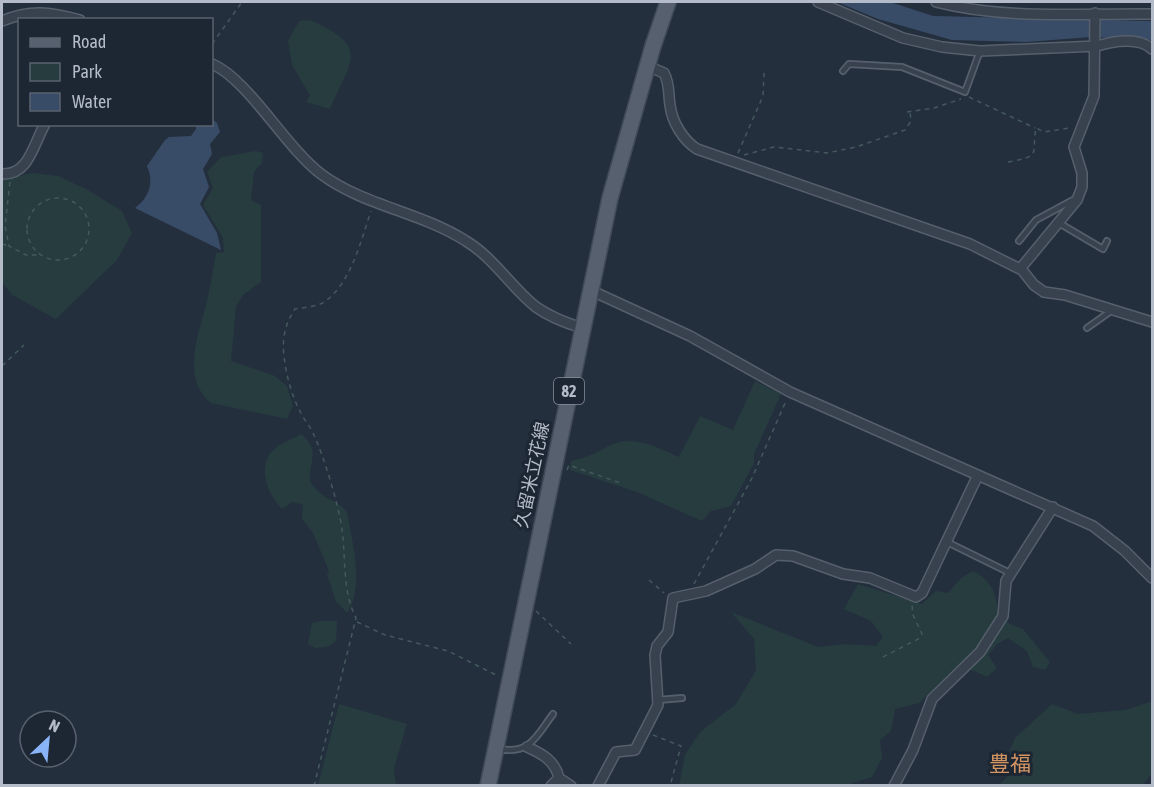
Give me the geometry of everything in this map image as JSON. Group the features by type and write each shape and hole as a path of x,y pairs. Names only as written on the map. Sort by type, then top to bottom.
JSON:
{"main road":[{"name":"久留米立花線","path":"488,786 610,198 647,66 668,2"}],"street":[{"path":"29,13 31,2"},
{"path":"818,2 903,38 942,48 980,51 1112,42 1145,43 1152,49"},
{"path":"936,2 961,8 1152,14"},
{"path":"2,21 21,13 50,12 72,18"},
{"path":"1020,269 1078,197 1082,187 1082,174 1074,147 1094,96 1095,14"},
{"path":"213,64 221,68 238,84 320,173 341,187 466,240 487,256 537,307 561,321 582,328"},
{"path":"647,66 664,73 669,82 670,108 674,119 687,142 697,149 970,244 1020,269 1034,285 1044,292 1065,295 1152,322"},
{"path":"6,176 22,170 44,126"},
{"path":"590,290 690,336 790,392 1093,526 1125,551 1152,578"},
{"path":"598,786 614,755 635,750 658,700 655,656 657,646 668,633 673,598 706,591 755,569 776,555 793,556 843,574 870,578 914,596 922,593 978,475"},
{"path":"894,786 913,750 932,699 980,652 1003,616 1006,582 1053,507"},
{"path":"527,747 548,758 556,767 559,778 571,786"},
{"path":"550,786 559,778"}],"lane":[{"path":"843,71 849,64 902,68 965,92 980,51"},
{"path":"1019,241 1036,220 1078,197"},
{"path":"1058,222 1103,249 1107,241"},
{"path":"1087,328 1113,309"},
{"path":"945,541 1011,573"},
{"path":"658,700 682,698"},
{"path":"495,749 511,752 527,747 553,714"}],"path":[{"path":"213,43 242,2"},
{"path":"764,73 763,96 745,142 735,158 774,147 827,153 856,147 905,130 911,121 910,111"},
{"path":"907,112 934,108 965,96 1044,132 1082,127"},
{"path":"1008,162 1033,154 1036,150 1036,128"},
{"path":"6,176 5,226 9,246"},
{"path":"2,244 26,255 41,255 54,260 63,260 80,250 88,231 82,209 76,203 67,198 48,199 33,211 29,222 28,242 41,255"},
{"path":"314,786 356,622 344,574 342,527 323,461 312,432 300,413 287,374 284,336 286,322 295,309 326,302 339,287 351,266 375,201"},
{"path":"2,366 24,345"},
{"path":"687,594 752,478 790,392"},
{"path":"565,476 569,465 623,484"},
{"path":"649,580 673,598"},
{"path":"884,657 921,638 922,634 913,615 914,596"},
{"path":"532,608 555,626 571,644"},
{"path":"356,622 385,635 448,651 509,681"},
{"path":"644,731 681,746 670,786"}],"green space":[{"path":"310,20 342,38 351,56 345,77 330,109 306,102 310,95 292,65 288,41 299,21"},
{"path":"256,151 263,153 262,163 254,172 251,200 261,205 261,282 243,295 236,307 231,361 275,376 287,386 293,406 287,419 211,403 196,382 194,370 196,343 216,253 224,252 223,238 203,205 213,188 207,172 221,157"},
{"path":"32,173 58,176 86,189 122,211 132,233 117,260 56,319 12,295 2,282 2,180"},
{"path":"755,381 781,394 754,454 754,463 731,506 711,511 702,521 637,492 570,470 571,461 619,442 646,444 679,457 700,416 733,430"},
{"path":"301,434 311,445 313,456 310,481 320,493 338,503 347,512 356,564 356,578 352,602 347,613 336,601 327,575 329,571 313,533 302,519 303,505 293,502 282,509 267,483 265,468 270,454 280,445"},
{"path":"973,571 985,579 992,588 998,613 1010,624 1023,629 1050,662 1045,670 1033,667 1027,651 1008,638 997,644 988,655 997,668 987,677 959,664 919,703 895,709 891,731 880,740 882,758 872,777 847,785 679,786 685,755 700,732 736,704 756,670 754,639 731,612 818,647 845,644 876,646 883,637 871,621 844,609 858,584 922,604 936,591 948,593 961,578"},
{"path":"337,621 336,641 327,647 315,648 308,644 312,623"},
{"path":"1150,702 1152,704 1152,773 1143,785 999,785 1011,773 1010,750 1015,738 1052,704 1078,714 1125,710"},
{"path":"339,704 407,724 394,768 396,785 318,785"}],"water":[{"path":"837,2 890,2 933,16 1152,21 1152,40 1091,37 1026,42 952,40 878,19"},
{"path":"213,120 217,123 220,132 210,144 212,154 203,169 209,187 200,204 217,233 221,250 135,208 144,199 149,189 150,178 147,166 165,140 169,137 191,136 196,126 213,126"}],"district":[{"name":"豊福","path":"1010,764"}]}
